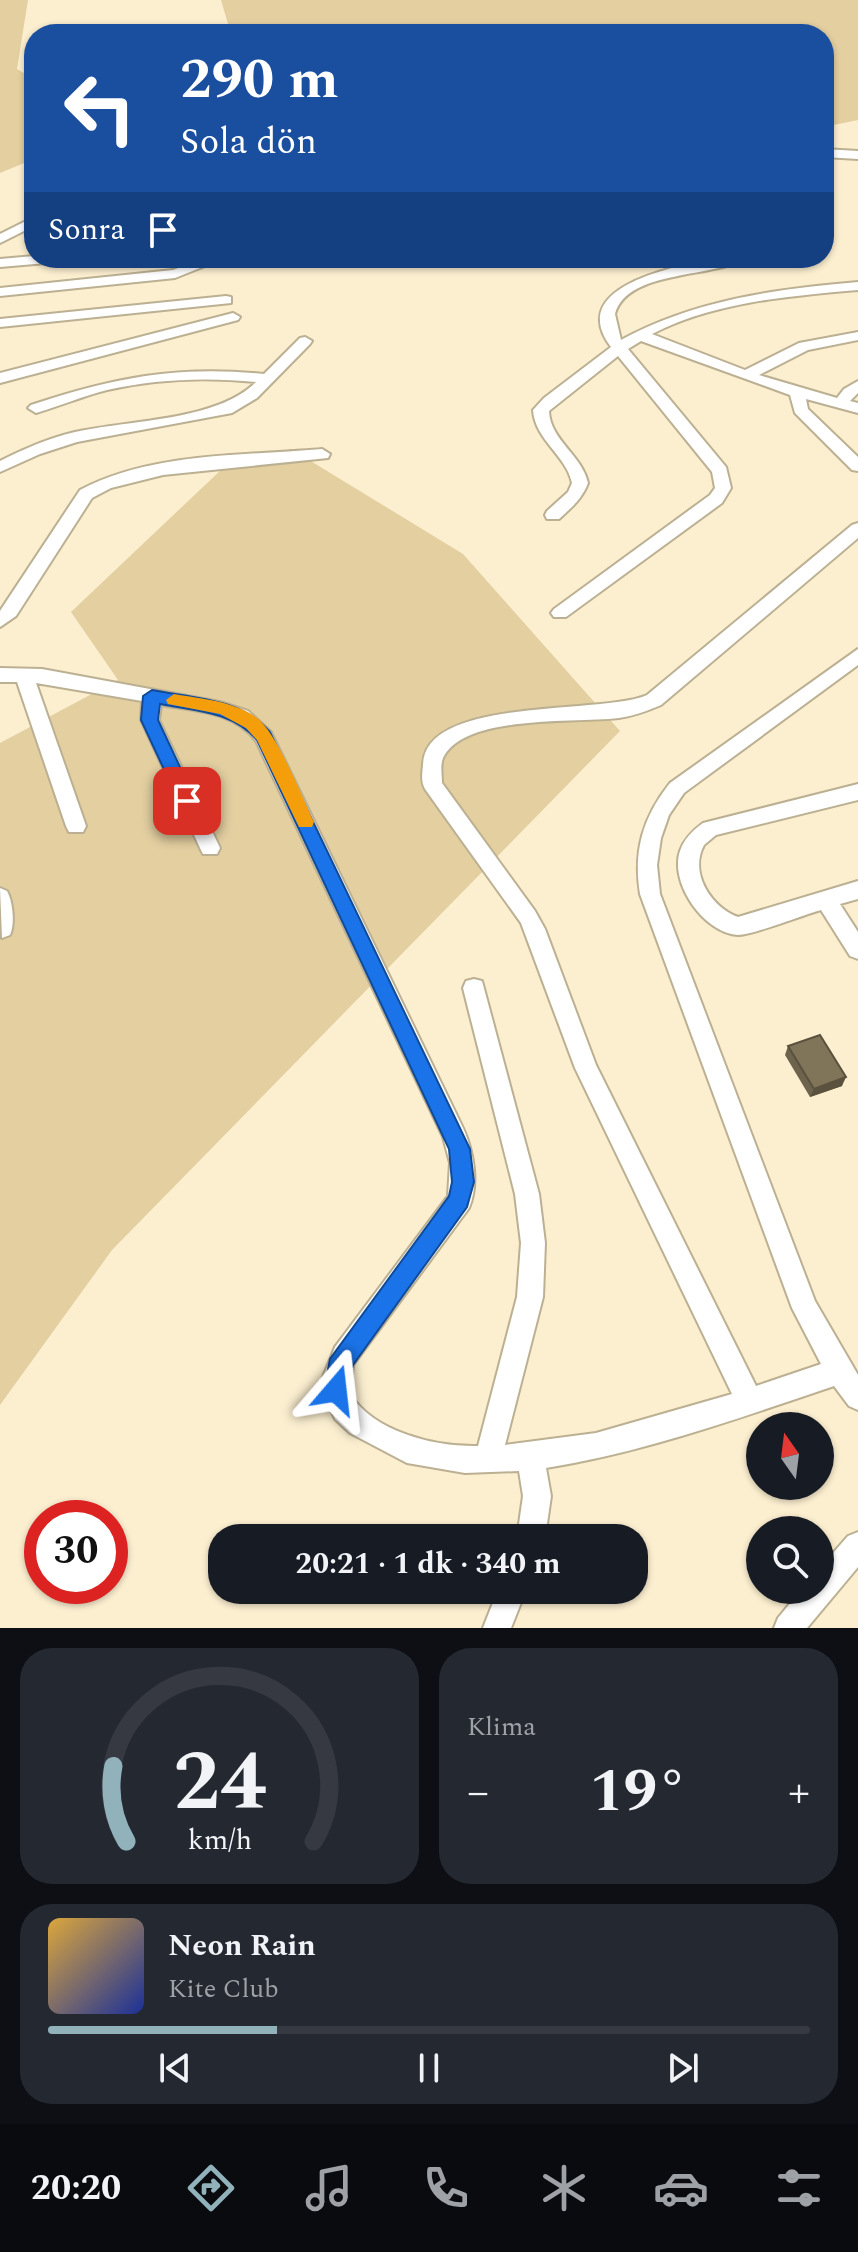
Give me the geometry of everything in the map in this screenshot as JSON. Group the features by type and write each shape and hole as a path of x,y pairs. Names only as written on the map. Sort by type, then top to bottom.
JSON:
{"street":[{"path":"834,154 858,155"},
{"path":"0,239 24,226"},
{"path":"0,263 24,261"},
{"path":"0,292 175,274 191,268"},
{"path":"560,613 716,499 723,488 720,471 620,349 608,323 610,306 620,295 653,280 699,268"},
{"path":"553,515 577,493 579,477 543,428 541,410 620,349 640,335 733,304 858,286"},
{"path":"0,323 226,300"},
{"path":"0,378 233,317"},
{"path":"640,335 798,394 858,408"},
{"path":"746,375 804,346 858,336"},
{"path":"0,467 34,450 75,437 227,410 244,401 305,341"},
{"path":"36,408 124,382 226,377 268,379"},
{"path":"841,404 849,392 858,386"},
{"path":"798,394 800,410 858,466"},
{"path":"0,621 10,612 86,494 98,485 132,474 322,454"},
{"path":"749,1400 586,1068 570,1031 539,938 528,917 432,784 429,768 434,753 443,742 473,726 499,720 616,712 654,700 858,529"},
{"path":"858,656 677,788 652,828 646,860 650,894 805,1308 839,1371 858,1397"},
{"path":"0,675 24,675 152,696 235,712 252,723 264,737 459,1149 463,1182 460,1200 344,1356 336,1379 342,1410 370,1433 405,1449 488,1459 530,1458 565,1455 634,1439 839,1371"},
{"path":"24,675 76,826"},
{"path":"152,696 150,720 210,848"},
{"path":"858,792 710,829 696,838 688,850 687,866 708,910 721,921 746,926 858,890"},
{"path":"0,897 2,929"},
{"path":"826,900 858,950"},
{"path":"474,988 527,1194 533,1243 530,1297 488,1459"},
{"path":"530,1458 537,1496 533,1524"},
{"path":"834,1574 858,1546"},
{"path":"497,1628 506,1604"},
{"path":"788,1628 808,1604"}],"shaded area":[{"path":"0,0 28,0 17,69 24,73 24,163 0,173"},
{"path":"221,0 858,0 858,120 834,125 834,24 228,24"},
{"path":"291,449 463,554 620,731 112,1250 0,1405 0,743 118,680 71,612 223,468"}],"building":[{"path":"820,1035 846,1077 814,1089 788,1046"}],"slow traffic":[{"path":"174,700 235,712 252,723 264,737 305,822"}],"route":[{"path":"187,801 153,730 148,711 152,696 235,712 252,723 264,737 459,1149 463,1182 460,1200 344,1356 336,1379 336,1390"}]}
